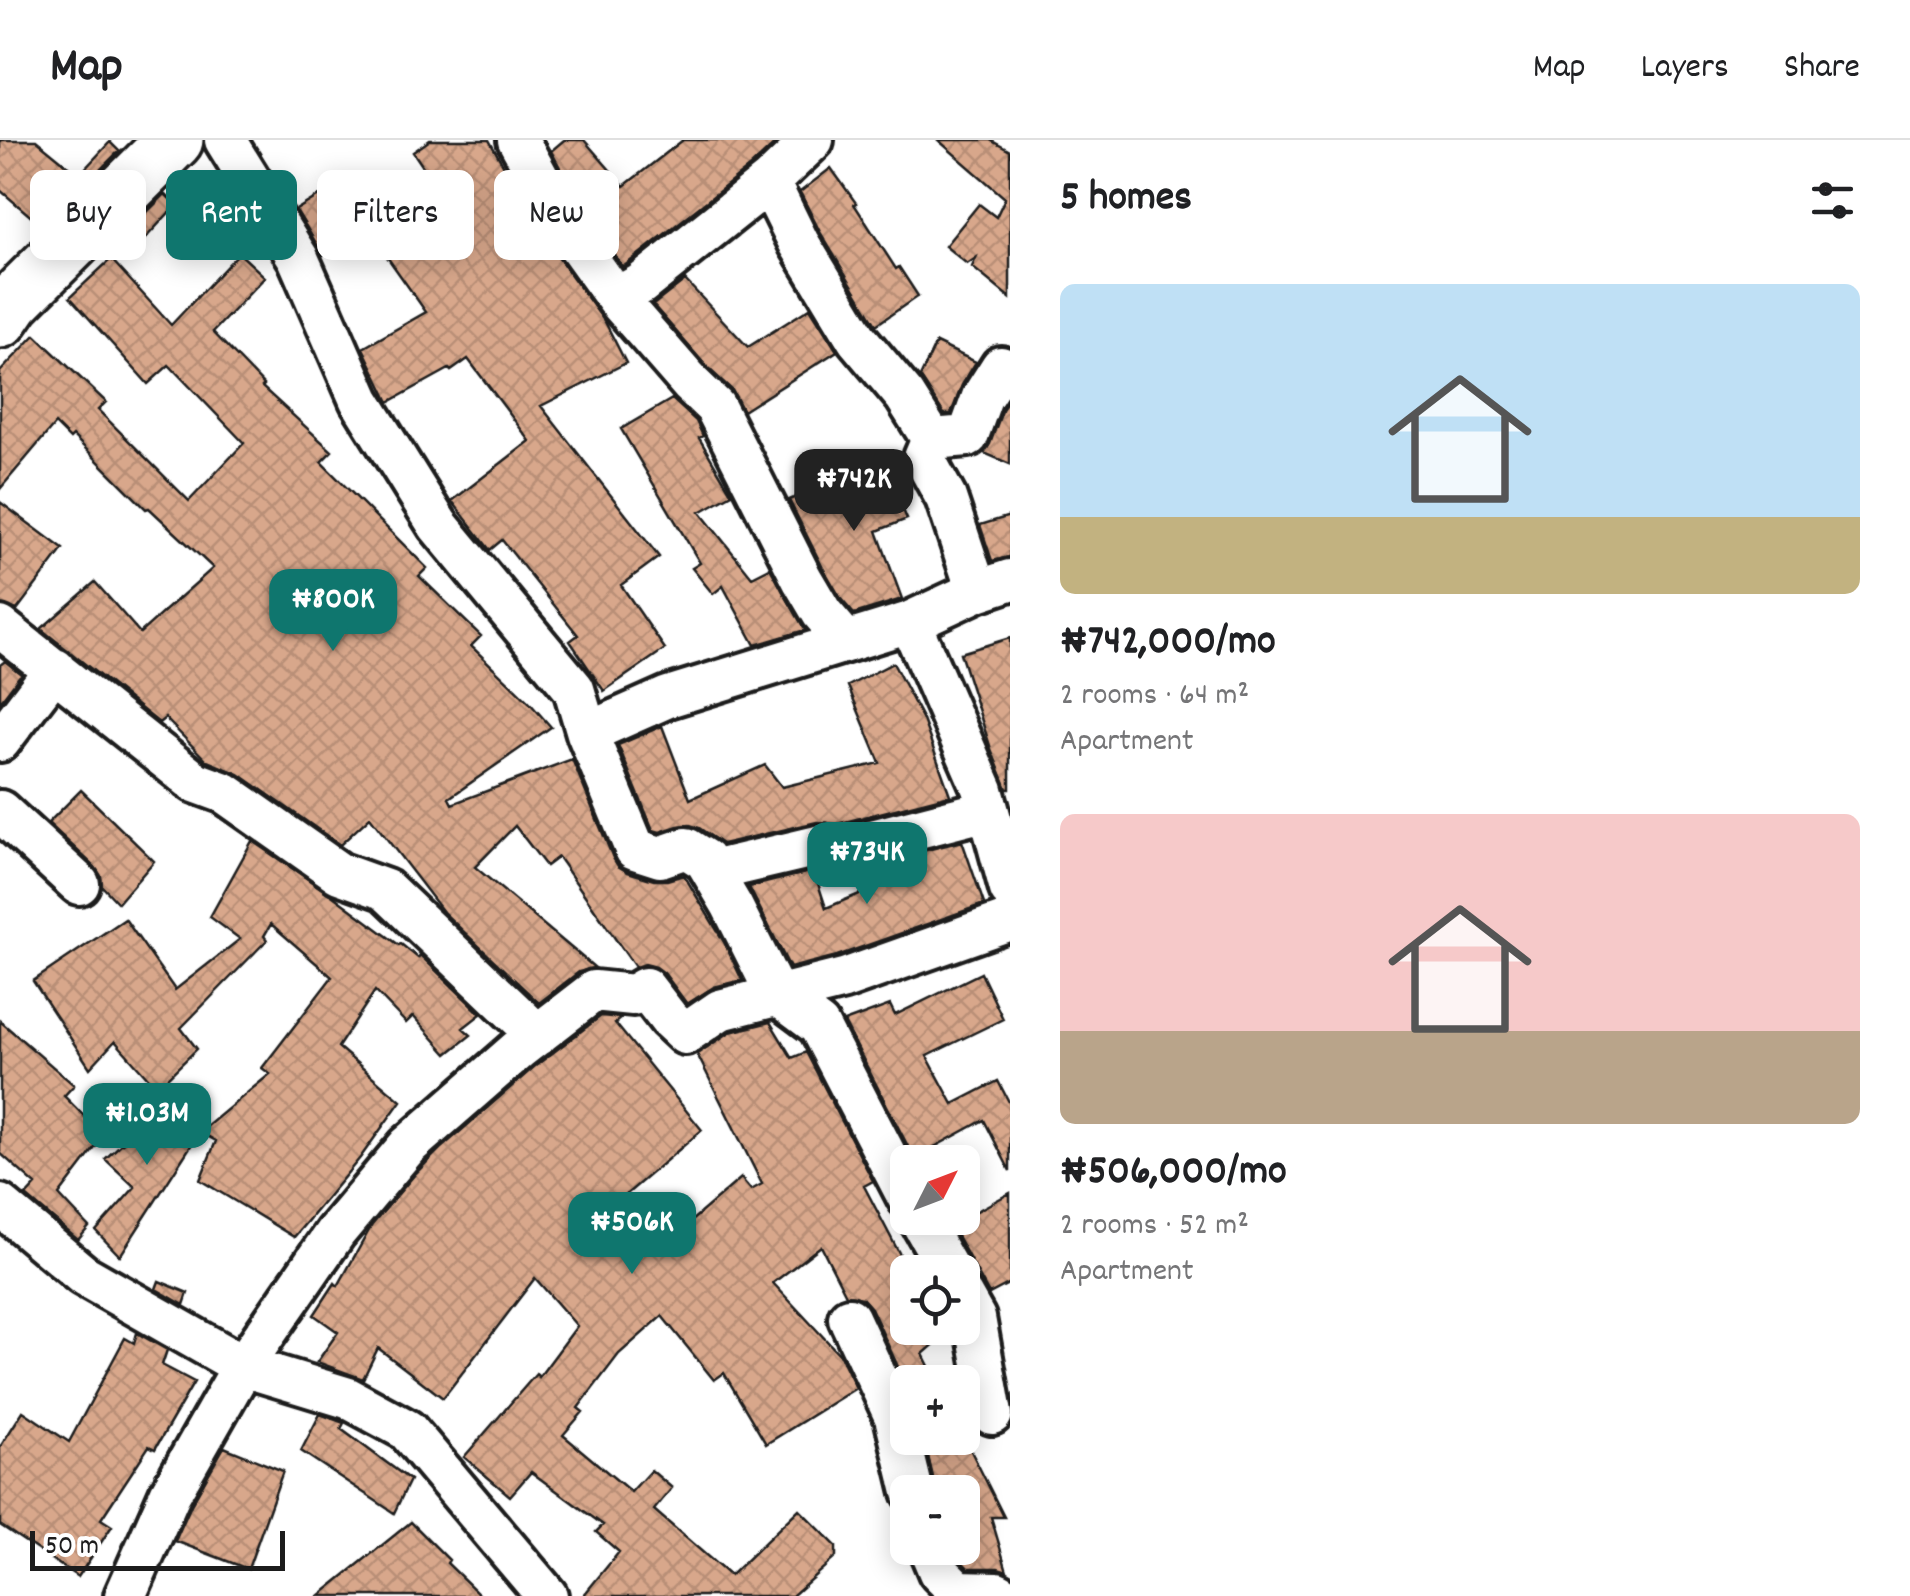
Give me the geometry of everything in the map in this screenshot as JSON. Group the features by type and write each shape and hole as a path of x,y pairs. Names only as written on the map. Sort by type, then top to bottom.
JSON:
{"street":[{"path":"0,320 13,302 176,140"},
{"path":"225,140 298,258 360,400 438,525 574,689 587,733 635,849 660,857 686,848 705,860 776,994 819,1026 890,1163"},
{"path":"518,140 566,228 616,298 715,406 802,580 822,613 846,641"},
{"path":"616,298 641,284 768,182 813,140"},
{"path":"768,182 799,243 857,339 906,396 932,439"},
{"path":"932,439 968,436 982,397 1007,362"},
{"path":"587,733 668,697 910,622 994,585 924,458 932,439"},
{"path":"910,622 994,794 1010,889"},
{"path":"0,627 195,782 225,793 339,873 386,890 538,1035"},
{"path":"0,740 55,669"},
{"path":"712,872 822,845 837,849 994,794"},
{"path":"0,811 79,884"},
{"path":"125,1596 170,1494 243,1366 335,1232 408,1146 594,991 632,995 645,988 685,1034 720,1010 844,978 1010,920"},
{"path":"0,1205 83,1275 243,1366 348,1398 408,1430 547,1596"},
{"path":"849,1318 895,1417 910,1475"},
{"path":"980,1342 992,1414"},
{"path":"936,1565 958,1591 996,1592 1004,1596"}],"building":[{"path":"0,140 36,140 73,170 30,170 30,216 0,190"},
{"path":"430,140 489,140 506,170 494,170 494,260 560,260 605,322 626,363 541,406 659,557 621,585 665,649 604,691 570,641 578,635 502,540 490,550 452,501 530,441 468,359 389,402 363,348 426,312 389,260 474,260 474,170 425,170 413,152"},
{"path":"564,140 584,140 610,170 561,170 551,151"},
{"path":"683,140 779,140 750,167 623,267 618,260 619,180 624,186"},
{"path":"938,140 990,140 1010,151 1010,298 972,267 976,258 967,264 945,246 979,204 996,217 1005,198"},
{"path":"110,142 119,151 100,170 84,170"},
{"path":"831,168 896,269 899,267 918,296 876,325 800,192"},
{"path":"166,195 166,216 146,238 146,213"},
{"path":"317,197 317,245 297,212"},
{"path":"112,260 171,325 232,260 247,260 265,277 213,332 262,387 332,451 321,462 427,568 419,576 481,636 471,646 551,727 449,798 452,804 572,759 618,866 654,880 684,875 742,980 714,987 687,1004 656,967 635,967 558,857 546,866 515,826 475,867 595,968 579,972 539,1003 444,913 370,817 340,845 239,774 207,761 165,718 159,723 41,629 95,582 140,633 213,568 146,509 73,436 70,439 55,424 0,489 0,372 35,335 106,402 98,410 189,501 244,443 169,365 148,384 70,297"},
{"path":"685,280 748,347 810,308 837,351 743,411 732,390 653,305"},
{"path":"936,343 976,362 951,414 944,414 920,377"},
{"path":"1010,397 1010,464 984,453"},
{"path":"672,399 696,421 703,436 699,438 732,494 700,512 752,577 770,568 805,630 755,645 723,586 713,594 692,568 700,563 621,429"},
{"path":"881,460 907,519 877,531 902,599 854,614 823,568 789,500"},
{"path":"0,502 63,549 17,610 0,604"},
{"path":"1010,516 1010,557 992,561 980,525"},
{"path":"1010,638 1010,789 1007,789 960,653"},
{"path":"5,661 21,674 0,702 0,665"},
{"path":"893,663 923,720 950,795 837,824 817,822 722,844 690,825 653,830 618,745 662,726 690,799 765,765 782,787 880,763 848,686"},
{"path":"81,790 154,861 118,903 102,886 95,867 48,823"},
{"path":"252,841 418,958 420,955 481,1014 463,1028 471,1035 447,1054 413,1016 406,1023 375,991 338,1047 401,1101 360,1158 294,1237 200,1180 216,1141 200,1132 270,1074 262,1068 332,977 271,924 264,936 267,940 181,1028 197,1049 157,1088 115,1041 90,1068 33,981 125,919 175,990 240,939 210,917"},
{"path":"962,841 984,904 837,956 790,968 749,887 814,871 826,908 917,870 911,854"},
{"path":"981,973 1003,1019 927,1056 953,1104 998,1081 1010,1104 1010,1171 984,1120 938,1145 907,1145 844,1022 890,1005 895,1015"},
{"path":"601,1016 621,1018 615,1023 702,1130 621,1199 669,1240 741,1178 751,1190 762,1184 697,1054 730,1032 770,1022 792,1058 806,1052 873,1181 864,1186 900,1255 890,1255 890,1345 933,1345 923,1354 928,1365 897,1365 871,1308 862,1298 846,1295 821,1246 773,1283 840,1355 856,1388 766,1444 724,1373 714,1380 662,1316 619,1354 578,1408 583,1412 563,1435 631,1492 651,1470 672,1488 654,1510 730,1576 799,1509 836,1546 836,1557 792,1596 583,1596 619,1552 596,1532 603,1525 531,1472 510,1496 464,1457 536,1374 539,1377 577,1326 535,1278 443,1398 378,1348 363,1379 317,1362 338,1332 314,1315 335,1283 338,1286 372,1225 440,1149 534,1067"},
{"path":"0,1021 74,1085 64,1096 104,1136 59,1195 89,1227 78,1240 26,1196 36,1185 0,1153"},
{"path":"161,1095 201,1130 120,1256 96,1231 135,1187 105,1159 133,1133"},
{"path":"1010,1193 1010,1283 989,1294 980,1278 980,1255 968,1255 957,1235 980,1235 980,1209"},
{"path":"159,1281 188,1293 184,1305 156,1289"},
{"path":"137,1333 167,1350 162,1365 194,1382 155,1449 149,1446 101,1519 112,1526 78,1577 0,1525 0,1447 23,1411 69,1442 125,1338 134,1343"},
{"path":"320,1414 344,1423 341,1429 410,1480 394,1513 301,1451"},
{"path":"224,1447 283,1471 248,1569 175,1541"},
{"path":"928,1455 973,1455 1004,1517 991,1517 1007,1571 965,1565 980,1565 980,1475 932,1475"},
{"path":"411,1522 481,1596 319,1596"}]}
